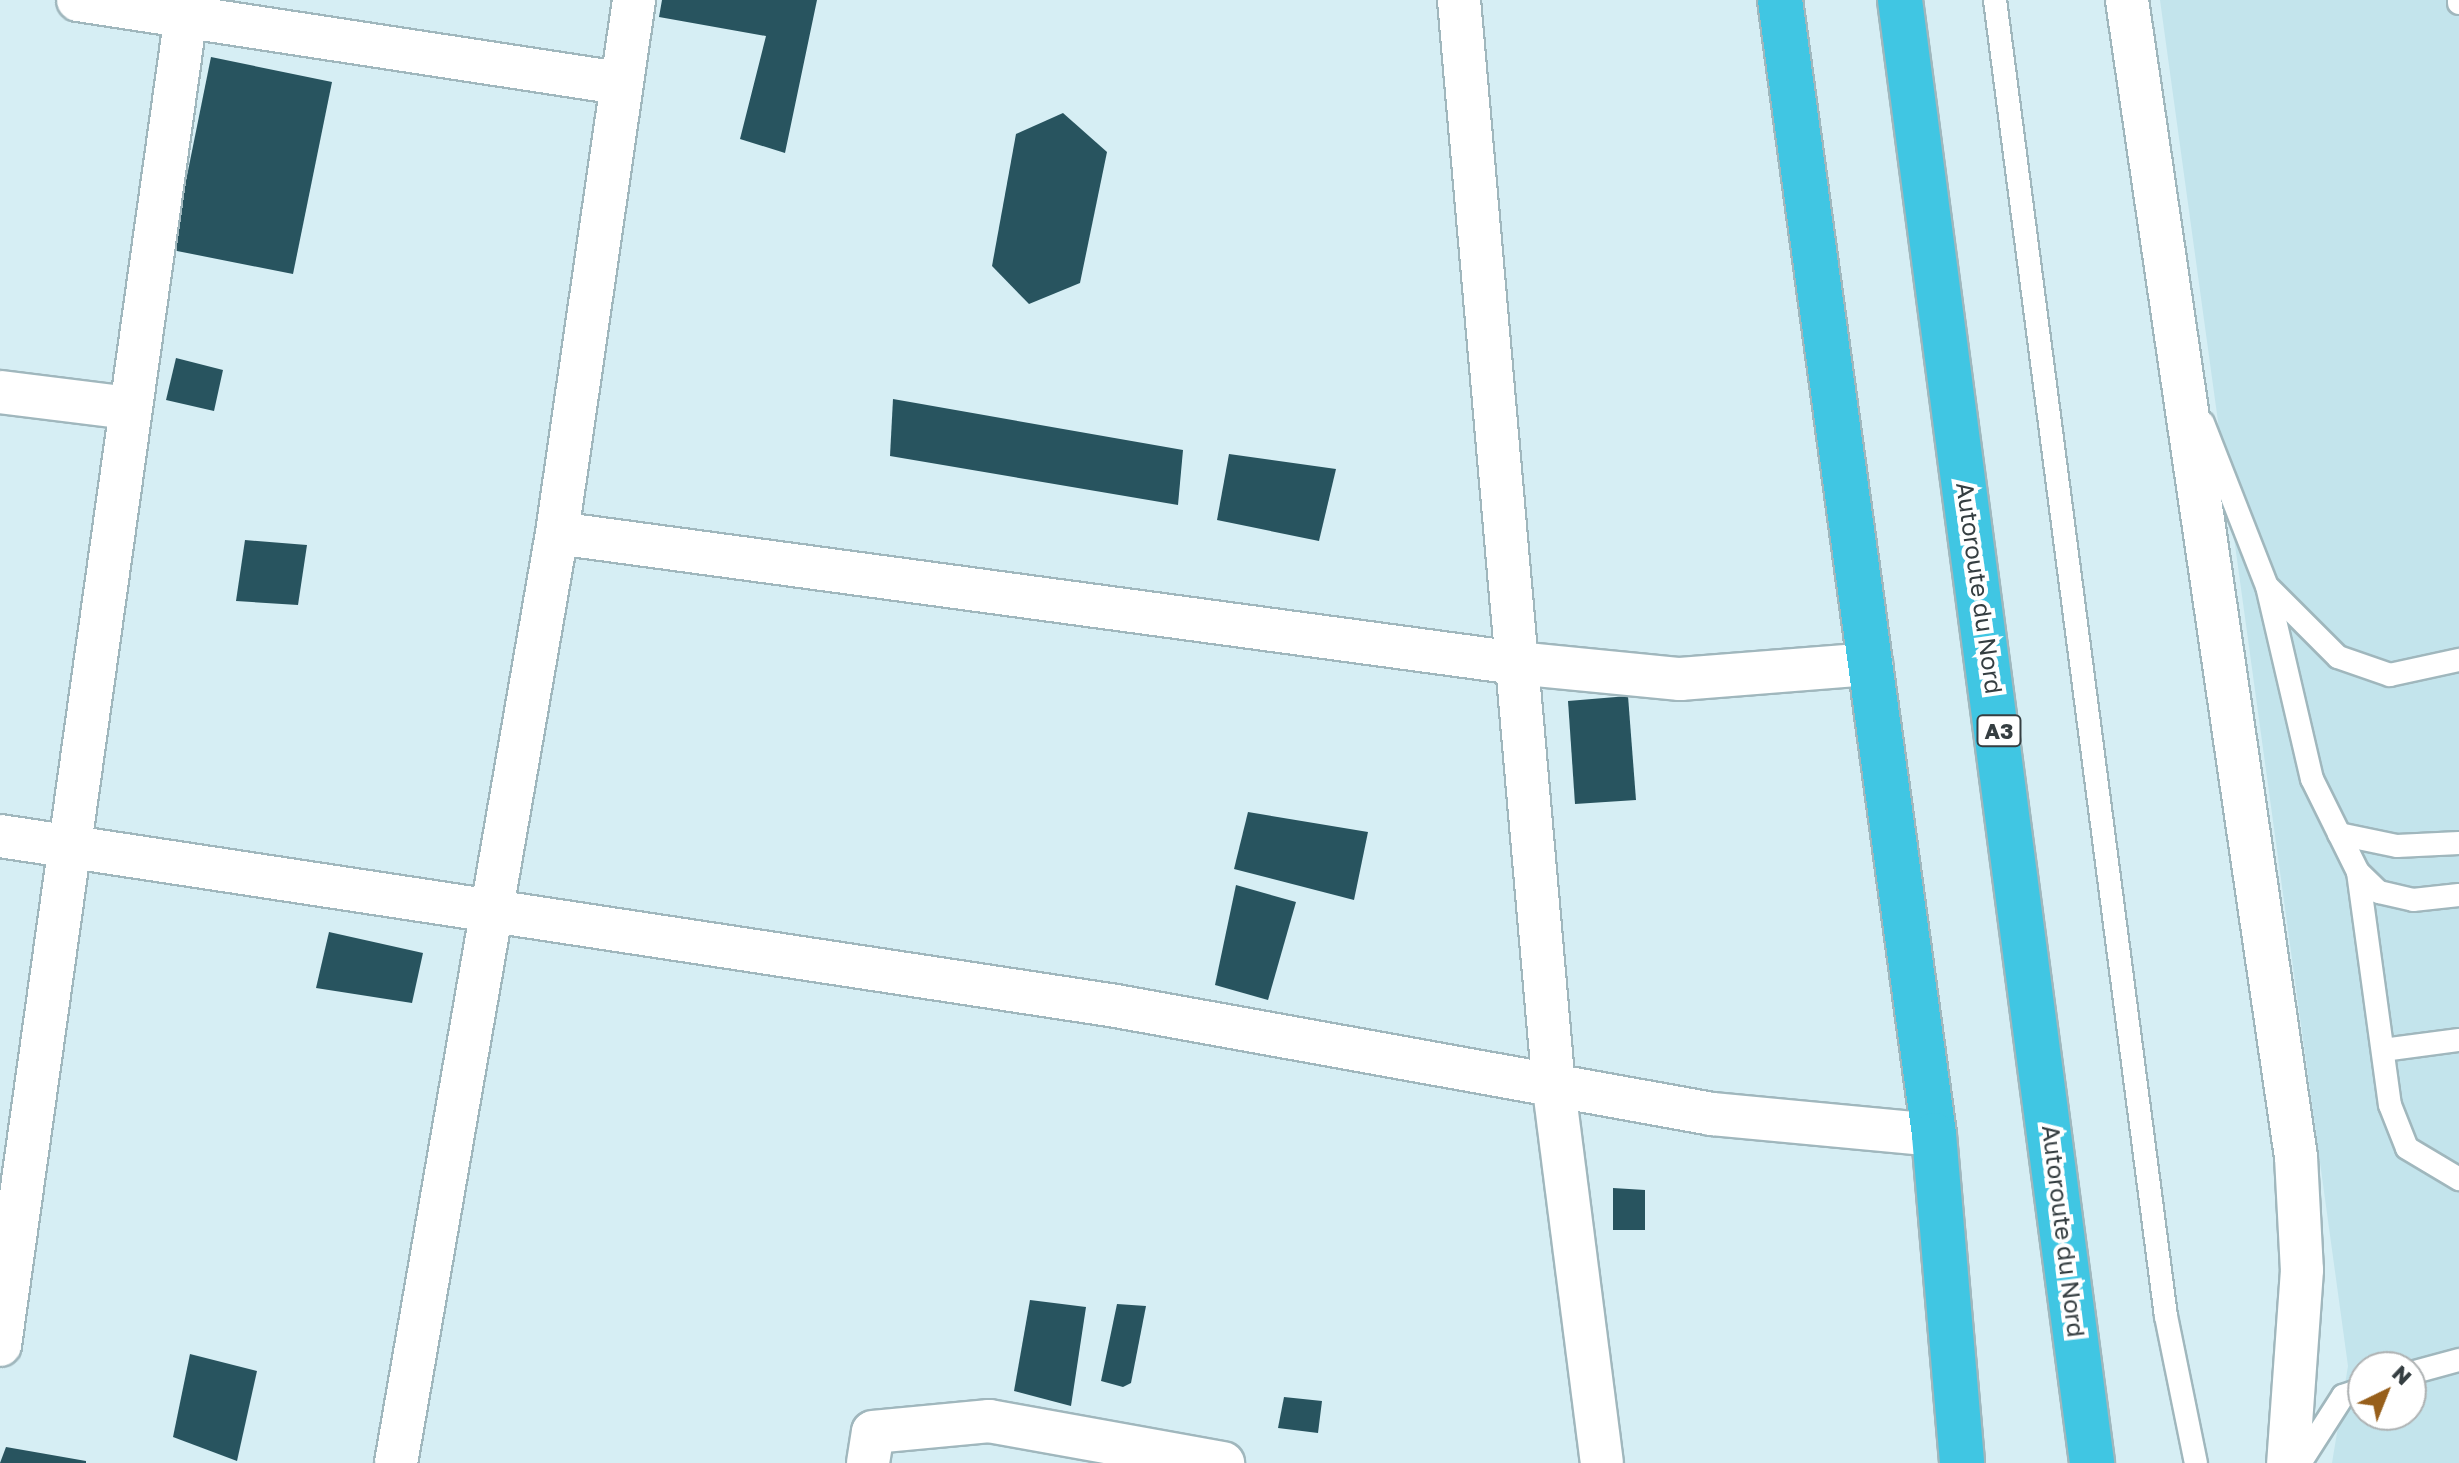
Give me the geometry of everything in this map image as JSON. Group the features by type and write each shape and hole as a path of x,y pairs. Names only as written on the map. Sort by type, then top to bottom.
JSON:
{"highway":[{"path":"1780,0 1934,1135 1962,1463"},
{"name":"Autoroute du Nord","path":"1900,0 2092,1463"}],"street":[{"path":"78,0 187,10 619,83"},
{"path":"396,1463 488,909 557,533 619,83 634,0"},
{"path":"1459,0 1554,1089 1602,1463"},
{"path":"2127,0 2173,347 2200,485 2296,1157 2302,1270 2288,1463"},
{"path":"0,1345 187,10"},
{"path":"0,392 129,408"},
{"path":"557,533 1516,663 1680,679 1871,664"},
{"path":"0,836 68,849 488,909 1116,1006 1554,1089 1712,1114 1934,1135"},
{"path":"868,1463 873,1432 989,1421 1223,1463"}],"lane":[{"path":"1995,0 2166,1316 2196,1463"},
{"path":"2173,347 2267,586 2312,779 2358,872 2390,1105 2407,1148 2459,1179"},
{"path":"2267,586 2338,657 2390,675 2459,660"},
{"path":"2339,834 2397,846 2459,843"},
{"path":"2358,872 2379,892 2413,900 2459,895"},
{"path":"2383,1050 2459,1040"},
{"path":"2427,1369 2459,1360"},
{"path":"2300,1463 2343,1396 2347,1395"}],"shaded area":[{"path":"2160,0 2459,0 2459,1463 2332,1463 2347,1372 2347,1431 2427,1431 2427,1351 2347,1351 2347,1359"}],"building":[{"path":"662,0 817,0 785,153 740,139 766,36 659,17"},
{"path":"211,57 332,82 293,274 172,250"},
{"path":"1063,113 1107,152 1080,283 1029,304 992,266 1016,134"},
{"path":"176,358 223,370 214,411 166,400"},
{"path":"893,399 1183,450 1178,505 890,456"},
{"path":"1229,454 1336,469 1319,541 1217,520"},
{"path":"245,540 307,545 298,605 236,601"},
{"path":"1628,696 1636,800 1575,804 1568,701"},
{"path":"1248,812 1368,832 1354,900 1234,869"},
{"path":"1236,885 1296,902 1268,1000 1215,985"},
{"path":"329,932 423,953 412,1003 316,988"},
{"path":"1613,1188 1645,1190 1645,1230 1613,1230"},
{"path":"1030,1300 1086,1307 1071,1406 1014,1391"},
{"path":"1117,1304 1146,1306 1131,1383 1123,1387 1101,1381"},
{"path":"190,1354 257,1371 237,1461 173,1437"},
{"path":"1284,1397 1322,1401 1318,1433 1278,1428"},
{"path":"6,1447 86,1461 86,1463 0,1463"}]}
